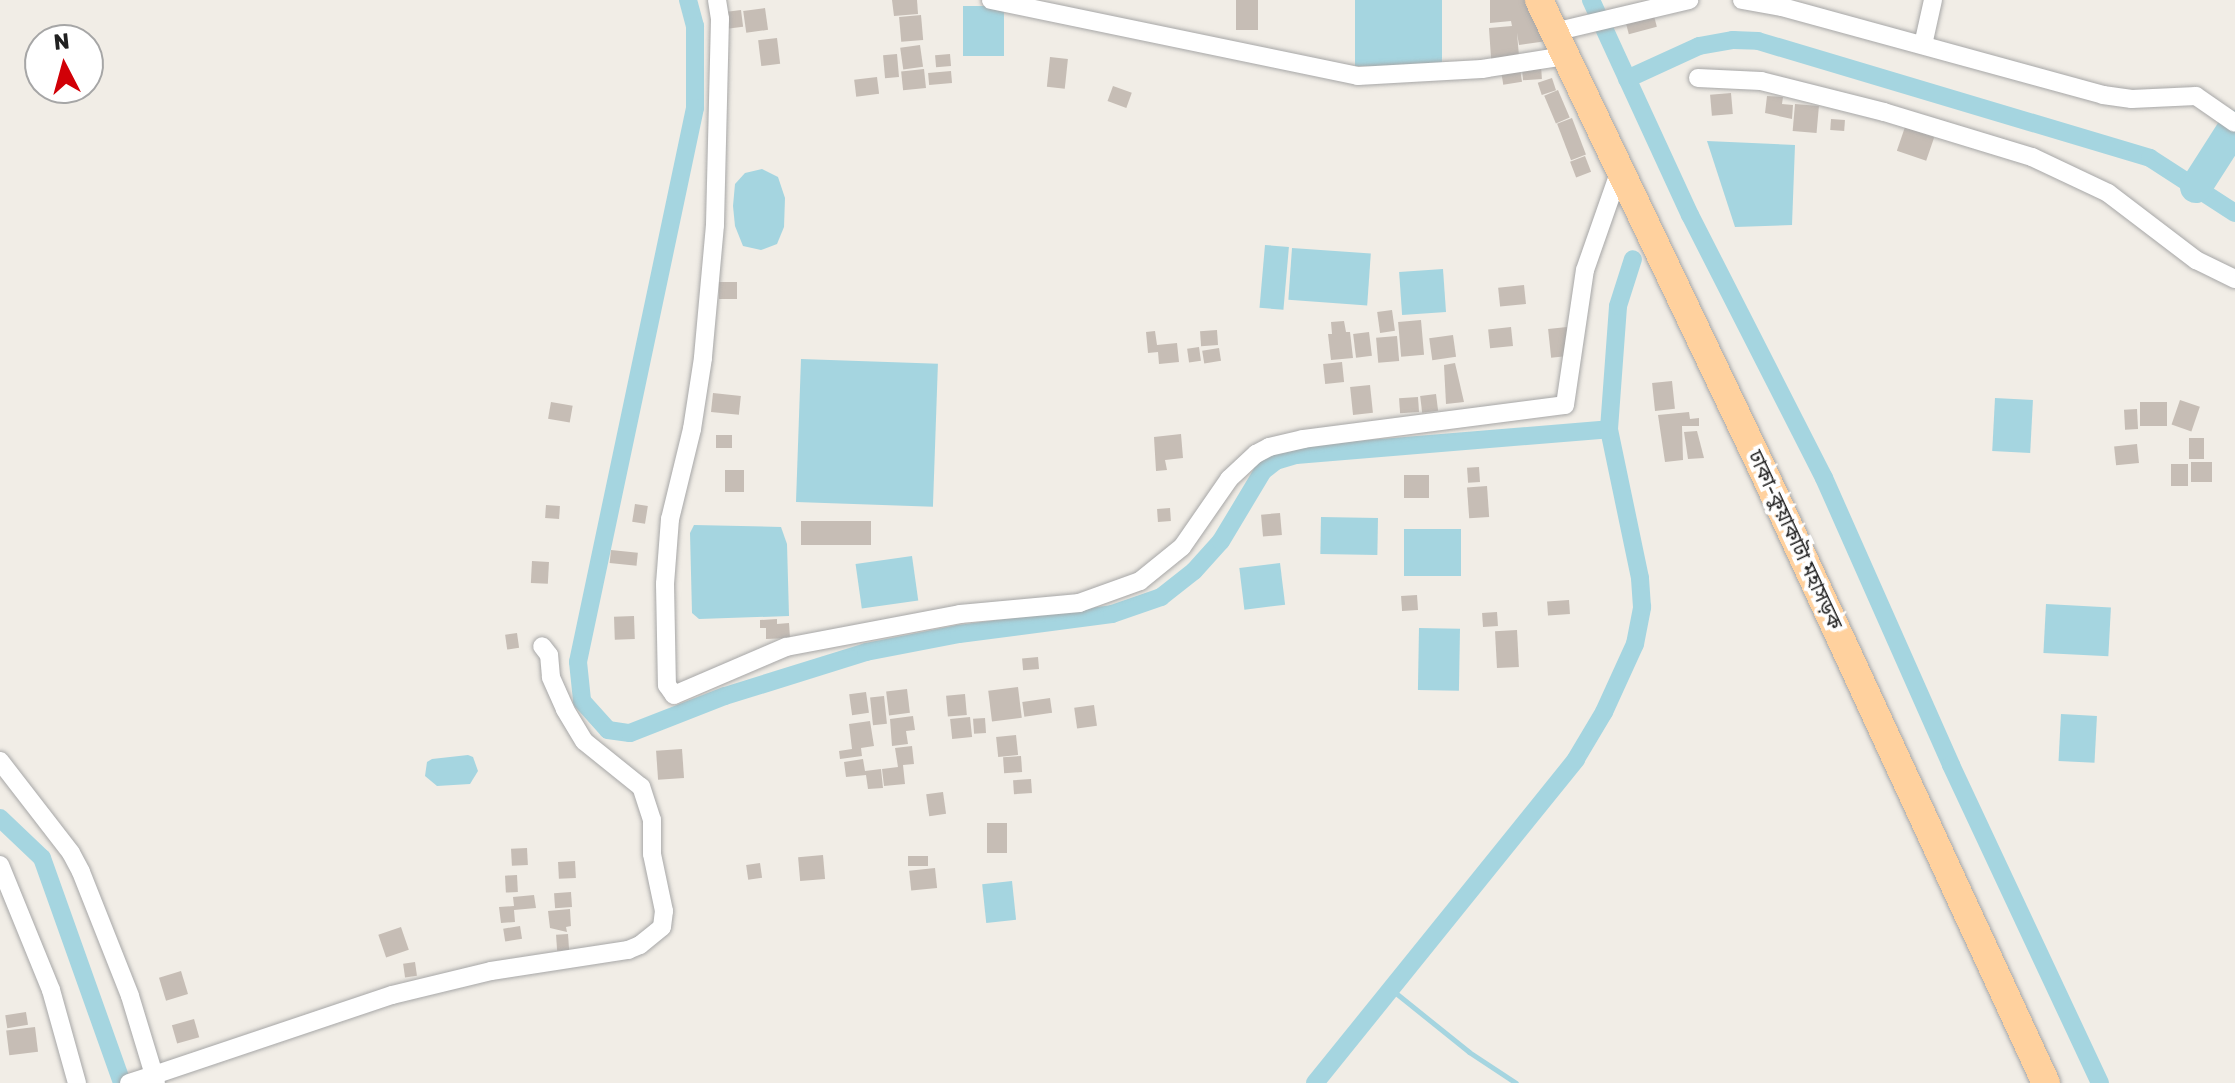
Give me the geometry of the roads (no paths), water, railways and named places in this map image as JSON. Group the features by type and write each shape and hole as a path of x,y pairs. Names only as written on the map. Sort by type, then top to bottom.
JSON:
{"main road":[{"name":"ঢাকা-কুয়াকাটা মহাসড়ক","path":"1539,0 1759,462 2046,1083"}],"street":[{"path":"717,0 720,19 715,225 703,358 692,429 670,519 665,584 667,685 674,695 786,647 960,614 1079,603 1140,581 1182,547 1229,479 1256,454 1269,447 1345,433 1565,405 1585,270 1619,173"},
{"path":"991,0 1358,76 1482,69 1689,0"},
{"path":"1742,0 1782,7 2103,95 2132,99 2196,96 2235,123"},
{"path":"1923,45 1933,0"},
{"path":"1698,78 1761,81 1884,112 2032,157 2108,193 2196,260 2235,279"},
{"path":"0,761 71,853 81,872 130,996 144,1080 392,995 491,971 628,950 640,945 662,927 664,911 652,854 652,820 641,787 584,741 565,709 551,677 549,655 542,646"},
{"path":"0,865 51,990 77,1083"}],"water":[{"path":"1355,0 1442,0 1442,66 1355,66"},
{"path":"963,6 1004,6 1004,56 963,56"},
{"path":"1707,141 1795,145 1792,225 1735,227"},
{"path":"762,169 778,177 785,198 784,227 777,244 761,250 743,246 735,226 733,206 735,184 745,173"},
{"path":"1265,245 1289,247 1283,310 1260,308"},
{"path":"1292,248 1371,254 1367,305 1288,300"},
{"path":"1443,269 1446,312 1402,315 1399,272"},
{"path":"801,359 938,364 933,507 796,502"},
{"path":"1995,398 2033,400 2030,453 1992,451"},
{"path":"1321,517 1378,518 1377,555 1320,554"},
{"path":"694,525 781,527 787,544 789,616 699,619 692,613 690,533"},
{"path":"1404,529 1461,529 1461,576 1404,576"},
{"path":"912,556 918,601 862,608 856,564"},
{"path":"1280,563 1285,605 1244,610 1239,568"},
{"path":"2046,604 2111,607 2108,656 2043,653"},
{"path":"1419,628 1460,629 1459,691 1418,690"},
{"path":"2061,714 2097,716 2094,763 2059,761"},
{"path":"473,757 478,771 470,784 437,786 425,776 427,762 432,759"},
{"path":"1012,881 1016,920 986,923 982,884"}],"waterway":[{"path":"688,0 695,26 695,108 578,662 582,701 608,730 630,733 725,696 866,652 959,634 1112,614 1161,597 1194,571 1221,541 1263,471 1276,461 1296,455 1609,429"},
{"path":"1591,0 1690,215 1824,478 1951,765 2100,1083"},
{"path":"1627,79 1699,46 1733,40 1758,41 2150,158 2235,213"},
{"path":"2196,187 2235,126"},
{"path":"1315,1083 1576,759 1604,712 1635,644 1642,607 1640,578 1609,429 1618,306 1633,259"},
{"path":"0,818 42,858 122,1083"},
{"path":"1392,990 1469,1052 1516,1083"}]}
